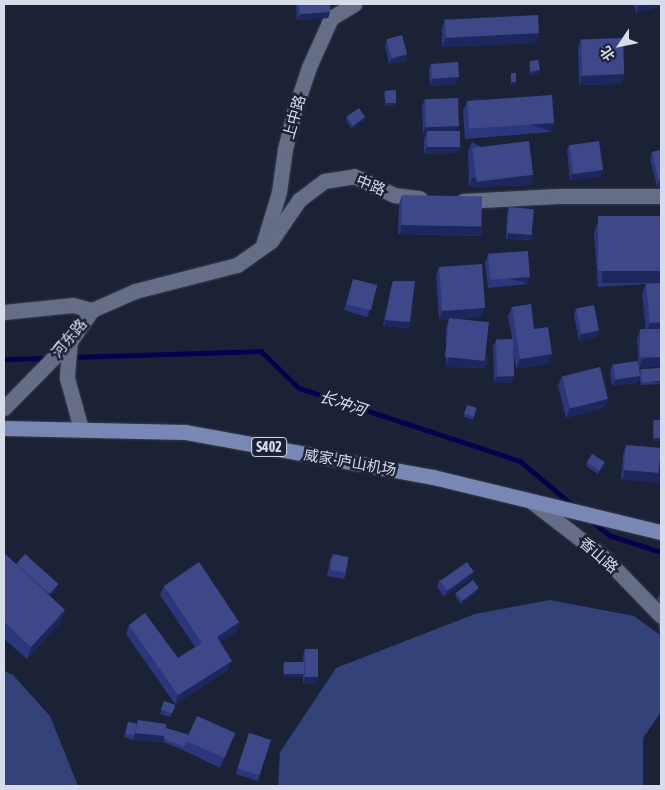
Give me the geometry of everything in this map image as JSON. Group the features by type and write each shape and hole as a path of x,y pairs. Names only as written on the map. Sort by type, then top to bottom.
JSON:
{"main road":[{"name":"威家-庐山机场","path":"4,428 185,432 433,477 661,532"}],"street":[{"name":"上中路","path":"262,247 279,192 290,131 309,67 331,18 354,4"},
{"name":"中路","path":"92,310 135,291 237,265 271,241 299,200 324,181 354,176 394,194 433,200"},
{"path":"450,200 492,201 557,196 661,196"},
{"name":"河东路","path":"4,312 73,305 92,310 70,341 4,408"},
{"path":"70,341 67,378 81,429"},
{"name":"香山路","path":"530,501 606,558 661,616"}],"shaded area":[{"path":"661,593 661,712 643,738 643,786 278,786 280,752 336,668 475,614 550,600 634,616 660,635 655,602"},
{"path":"4,671 13,675 50,716 78,786 4,786"}],"building":[{"path":"299,4 330,4 330,12 300,14"},
{"path":"538,15 539,33 446,38 445,20"},
{"path":"402,35 407,54 392,58 387,39"},
{"path":"623,38 624,74 582,75 581,39"},
{"path":"538,60 540,70 531,72 530,61"},
{"path":"458,62 459,77 432,79 431,64"},
{"path":"511,73 516,73 516,82 511,82"},
{"path":"396,90 396,103 386,103 385,91"},
{"path":"552,95 554,123 469,129 467,101"},
{"path":"458,98 459,126 426,127 425,99"},
{"path":"359,108 365,117 353,126 347,116"},
{"path":"427,131 460,131 460,147 427,147"},
{"path":"529,141 533,175 477,182 472,148"},
{"path":"599,141 603,170 573,174 569,145"},
{"path":"661,150 661,180 659,181 652,152"},
{"path":"402,195 482,196 481,226 401,225"},
{"path":"509,207 534,209 532,235 507,233"},
{"path":"598,216 661,216 661,271 598,271"},
{"path":"528,251 530,277 490,280 488,254"},
{"path":"482,264 485,308 442,311 439,267"},
{"path":"353,279 377,285 371,310 347,304"},
{"path":"393,281 415,281 410,322 385,320"},
{"path":"661,283 661,322 650,323 646,284"},
{"path":"531,304 534,329 548,327 552,354 520,359 512,307"},
{"path":"594,305 599,331 581,334 576,308"},
{"path":"449,318 489,322 485,361 445,357"},
{"path":"640,329 661,329 661,357 640,357"},
{"path":"513,339 514,376 497,377 496,340"},
{"path":"638,361 640,376 615,379 613,364"},
{"path":"600,367 608,399 570,408 562,376"},
{"path":"660,368 661,381 642,382 641,369"},
{"path":"467,405 477,408 474,417 464,414"},
{"path":"654,420 661,420 661,438 654,438"},
{"path":"626,445 661,448 659,473 624,470"},
{"path":"592,454 605,462 599,470 587,462"},
{"path":"4,553 65,610 31,647 4,622"},
{"path":"25,554 58,584 50,594 16,564"},
{"path":"333,554 349,557 346,573 330,570"},
{"path":"199,562 239,622 217,637 232,661 178,695 129,625 145,613 178,658 202,643 164,586"},
{"path":"467,562 474,572 447,591 440,581"},
{"path":"473,580 479,588 462,601 456,593"},
{"path":"305,649 318,649 318,677 305,677"},
{"path":"284,662 304,662 304,674 284,674"},
{"path":"164,701 175,705 172,714 161,709"},
{"path":"197,716 235,733 224,758 186,741"},
{"path":"138,720 166,724 166,736 135,733"},
{"path":"128,722 137,724 134,736 125,734"},
{"path":"166,728 189,735 184,747 164,739"},
{"path":"249,733 271,740 259,775 238,768"}],"waterway":[{"name":"长冲河","path":"73,357 261,351 299,388 520,461 574,506"},
{"name":"长冲河","path":"4,359 47,358"},
{"name":"长冲河","path":"593,522 611,536 661,552"}]}
